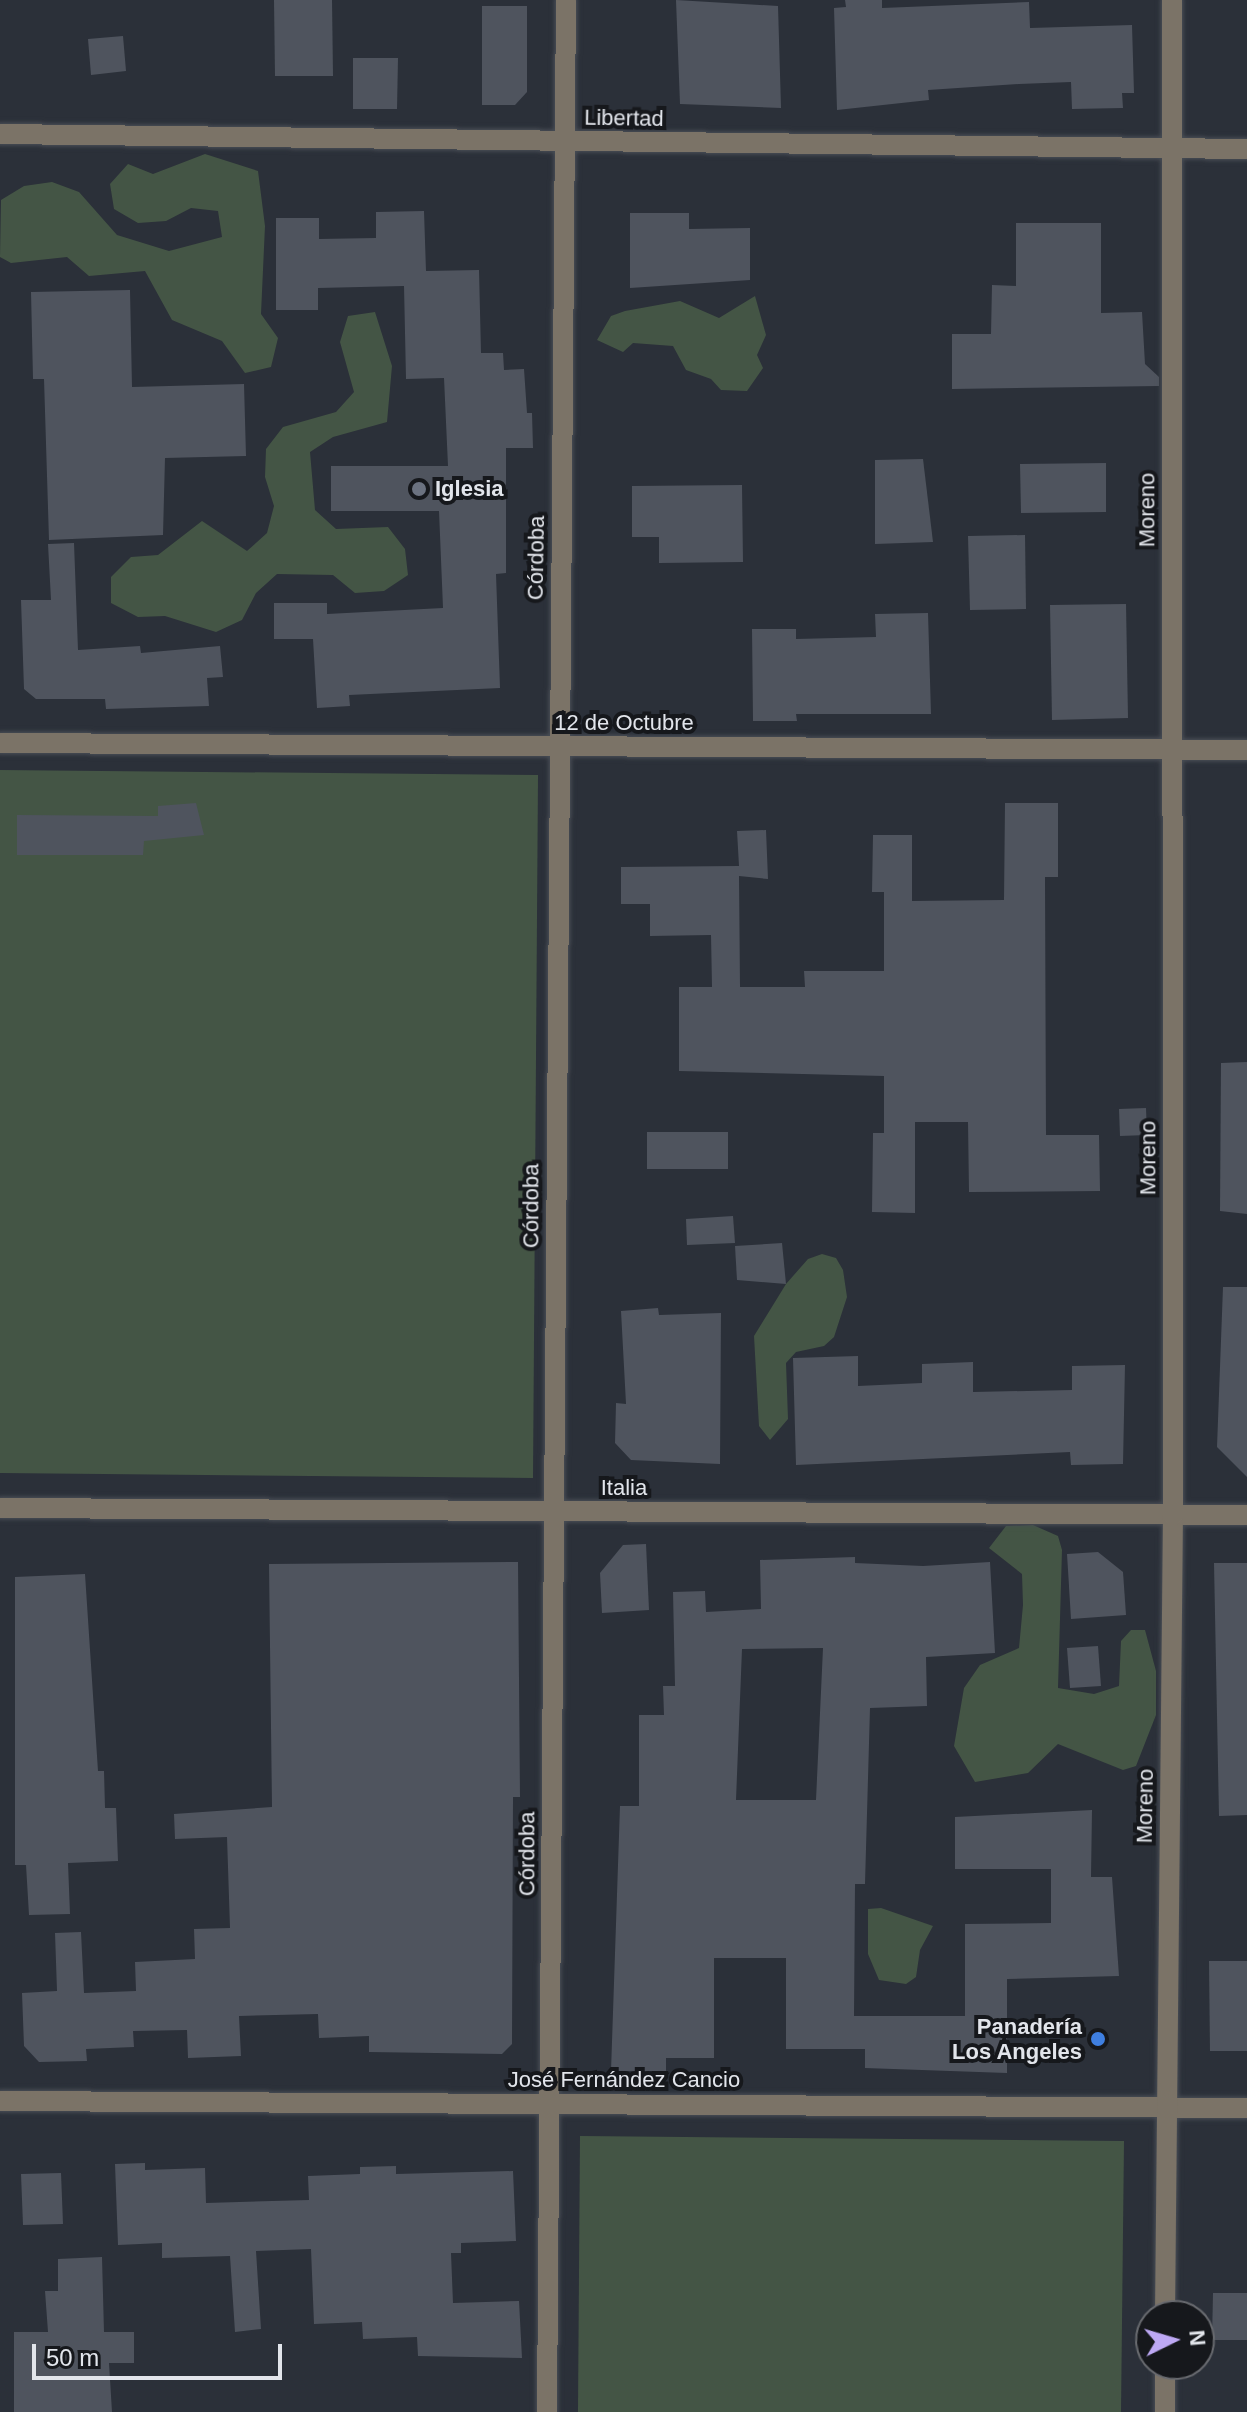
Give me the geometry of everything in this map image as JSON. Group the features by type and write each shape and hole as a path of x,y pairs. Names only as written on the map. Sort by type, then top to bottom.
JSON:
{"street":[{"name":"Córdoba","path":"547,2412 566,0"},
{"name":"Moreno","path":"1165,2300 1173,1515 1172,0"},
{"name":"Libertad","path":"0,134 1247,149"},
{"name":"12 de Octubre","path":"0,743 1247,750"},
{"name":"Italia","path":"0,1508 1247,1515"},
{"name":"José Fernández Cancio","path":"0,2101 1247,2108"},
{"path":"1165,2380 1165,2412"}],"green space":[{"path":"205,154 258,171 265,226 261,314 278,338 271,367 245,373 222,341 172,320 145,271 89,276 67,257 11,263 0,257 1,200 24,186 52,182 79,192 117,235 169,251 222,237 218,211 191,208 166,221 138,223 114,209 110,184 128,164 153,174"},
{"path":"755,296 766,335 757,355 763,368 747,391 721,390 711,379 686,370 673,346 633,343 623,352 597,340 611,316 625,311 680,301 719,318"},
{"path":"375,312 392,366 387,422 333,437 310,452 315,510 336,529 388,527 405,549 408,575 384,591 355,593 333,575 277,574 256,593 242,620 216,632 165,616 138,617 111,603 111,577 131,557 158,555 202,521 247,551 267,533 274,506 265,477 266,449 283,427 336,412 354,392 340,342 348,316"},
{"path":"0,770 538,775 533,1478 0,1473"},
{"path":"822,1254 836,1258 843,1270 847,1297 834,1337 824,1346 796,1352 786,1363 788,1419 770,1440 759,1426 754,1336 786,1284 808,1259"},
{"path":"1033,1525 1058,1536 1062,1550 1058,1688 1094,1694 1119,1686 1121,1641 1131,1630 1145,1630 1156,1671 1156,1715 1136,1766 1123,1770 1058,1744 1028,1773 975,1782 954,1746 964,1688 980,1665 1019,1648 1023,1605 1022,1574 989,1548 1006,1526"},
{"path":"881,1908 933,1926 920,1950 916,1977 906,1984 879,1980 868,1954 868,1909"},
{"path":"580,2136 1124,2141 1121,2412 578,2412"}],"building":[{"path":"274,0 332,0 333,76 275,76"},
{"path":"676,0 778,6 781,108 680,104"},
{"path":"845,0 882,0 882,8 1029,2 1030,28 1132,25 1134,93 1122,93 1123,108 1072,109 1071,82 1019,84 928,90 929,100 837,110 834,8 846,7"},
{"path":"482,6 527,6 527,92 515,105 482,105"},
{"path":"123,36 126,71 91,75 88,39"},
{"path":"353,58 398,58 397,109 353,109"},
{"path":"424,211 426,271 479,270 481,353 503,353 504,370 524,369 527,413 532,413 533,448 506,448 506,573 496,574 500,688 349,695 350,706 317,708 313,639 274,639 274,603 327,603 327,614 443,608 439,511 331,511 331,466 448,466 444,378 406,379 404,286 318,288 318,310 276,310 276,218 319,218 319,239 376,238 376,212"},
{"path":"630,213 689,213 689,229 750,228 750,280 630,288"},
{"path":"1016,223 1101,223 1101,313 1142,312 1145,364 1159,377 1159,386 952,389 952,334 991,334 992,285 1016,286"},
{"path":"130,290 132,387 244,384 246,456 165,458 163,535 49,540 44,379 33,379 31,292"},
{"path":"923,459 933,542 875,544 875,460"},
{"path":"1106,463 1106,512 1021,513 1020,464"},
{"path":"742,485 743,562 659,563 659,537 632,537 632,486"},
{"path":"1025,535 1026,609 970,610 968,536"},
{"path":"74,543 78,650 140,646 141,653 220,646 223,677 207,678 209,706 106,709 105,699 36,699 24,689 21,600 51,600 48,544"},
{"path":"1126,604 1128,718 1052,720 1050,605"},
{"path":"928,613 931,714 796,714 797,721 753,721 752,629 796,629 796,639 876,637 875,614"},
{"path":"196,803 204,835 144,841 143,855 17,855 17,815 158,816 158,806"},
{"path":"1005,803 1058,803 1058,877 1045,877 1046,1135 1099,1135 1100,1191 969,1192 968,1122 915,1122 915,1213 872,1212 873,1133 884,1133 884,1076 679,1071 679,987 712,987 711,935 650,936 650,904 621,904 621,867 739,866 737,831 766,830 768,879 739,876 740,987 805,987 804,971 884,971 884,892 872,892 873,835 912,835 912,901 1004,900"},
{"path":"1247,1062 1247,1214 1220,1211 1221,1063"},
{"path":"1146,1108 1147,1135 1120,1136 1119,1109"},
{"path":"647,1132 728,1132 728,1169 647,1169"},
{"path":"733,1216 735,1243 687,1245 686,1219"},
{"path":"782,1243 786,1284 737,1280 735,1246"},
{"path":"1223,1287 1247,1287 1247,1477 1217,1447"},
{"path":"658,1308 659,1315 721,1313 720,1464 631,1460 615,1443 616,1403 626,1404 621,1311"},
{"path":"858,1356 858,1386 922,1383 922,1364 973,1362 973,1392 1072,1390 1072,1366 1125,1365 1123,1464 1071,1465 1070,1452 796,1465 793,1358"},
{"path":"646,1544 649,1610 602,1613 600,1573 623,1545"},
{"path":"1098,1552 1123,1572 1126,1615 1071,1619 1067,1554"},
{"path":"855,1557 855,1563 923,1566 990,1562 995,1653 926,1657 927,1706 870,1708 865,1884 855,1884 854,2016 965,2016 965,1924 1051,1923 1051,1869 955,1869 955,1817 1092,1810 1091,1877 1112,1877 1119,1976 1007,1979 1007,2073 865,2068 865,2049 786,2049 786,1958 714,1958 714,2058 666,2058 666,2071 611,2071 620,1806 639,1806 639,1715 664,1715 663,1686 675,1686 673,1592 705,1591 706,1612 761,1609 760,1560","holes":["823,1648 816,1800 736,1800 742,1649"]},
{"path":"518,1562 520,1797 513,1797 512,2044 502,2054 369,2052 369,2036 319,2038 318,2014 239,2016 241,2056 188,2058 187,2030 133,2031 134,2047 86,2049 87,2061 39,2062 24,2046 22,1993 57,1991 55,1933 81,1932 84,1993 136,1991 135,1962 195,1959 194,1929 230,1928 227,1837 175,1839 174,1814 272,1807 269,1564"},
{"path":"1214,1563 1247,1563 1247,1815 1219,1816"},
{"path":"85,1574 98,1771 104,1771 105,1808 116,1808 118,1861 68,1863 70,1914 29,1915 26,1865 15,1865 15,1577"},
{"path":"1098,1646 1101,1686 1070,1688 1067,1648"},
{"path":"1209,1961 1247,1961 1247,2051 1210,2051"},
{"path":"145,2163 145,2170 205,2168 206,2203 309,2200 308,2176 360,2174 360,2167 396,2166 396,2174 513,2171 516,2241 461,2243 461,2253 451,2253 453,2303 519,2301 522,2358 418,2356 417,2337 363,2339 362,2322 314,2324 311,2249 256,2251 261,2329 235,2332 230,2256 162,2258 162,2243 118,2245 115,2164"},
{"path":"61,2173 63,2224 23,2225 21,2174"},
{"path":"102,2257 104,2332 134,2332 134,2363 109,2363 112,2412 14,2412 14,2332 48,2332 45,2291 58,2291 58,2259"},
{"path":"1213,2293 1247,2293 1247,2340 1215,2340"}],"place":[{"name":"Iglesia","path":"419,489"},
{"name":"Panadería Los Angeles","path":"1098,2039"}]}
